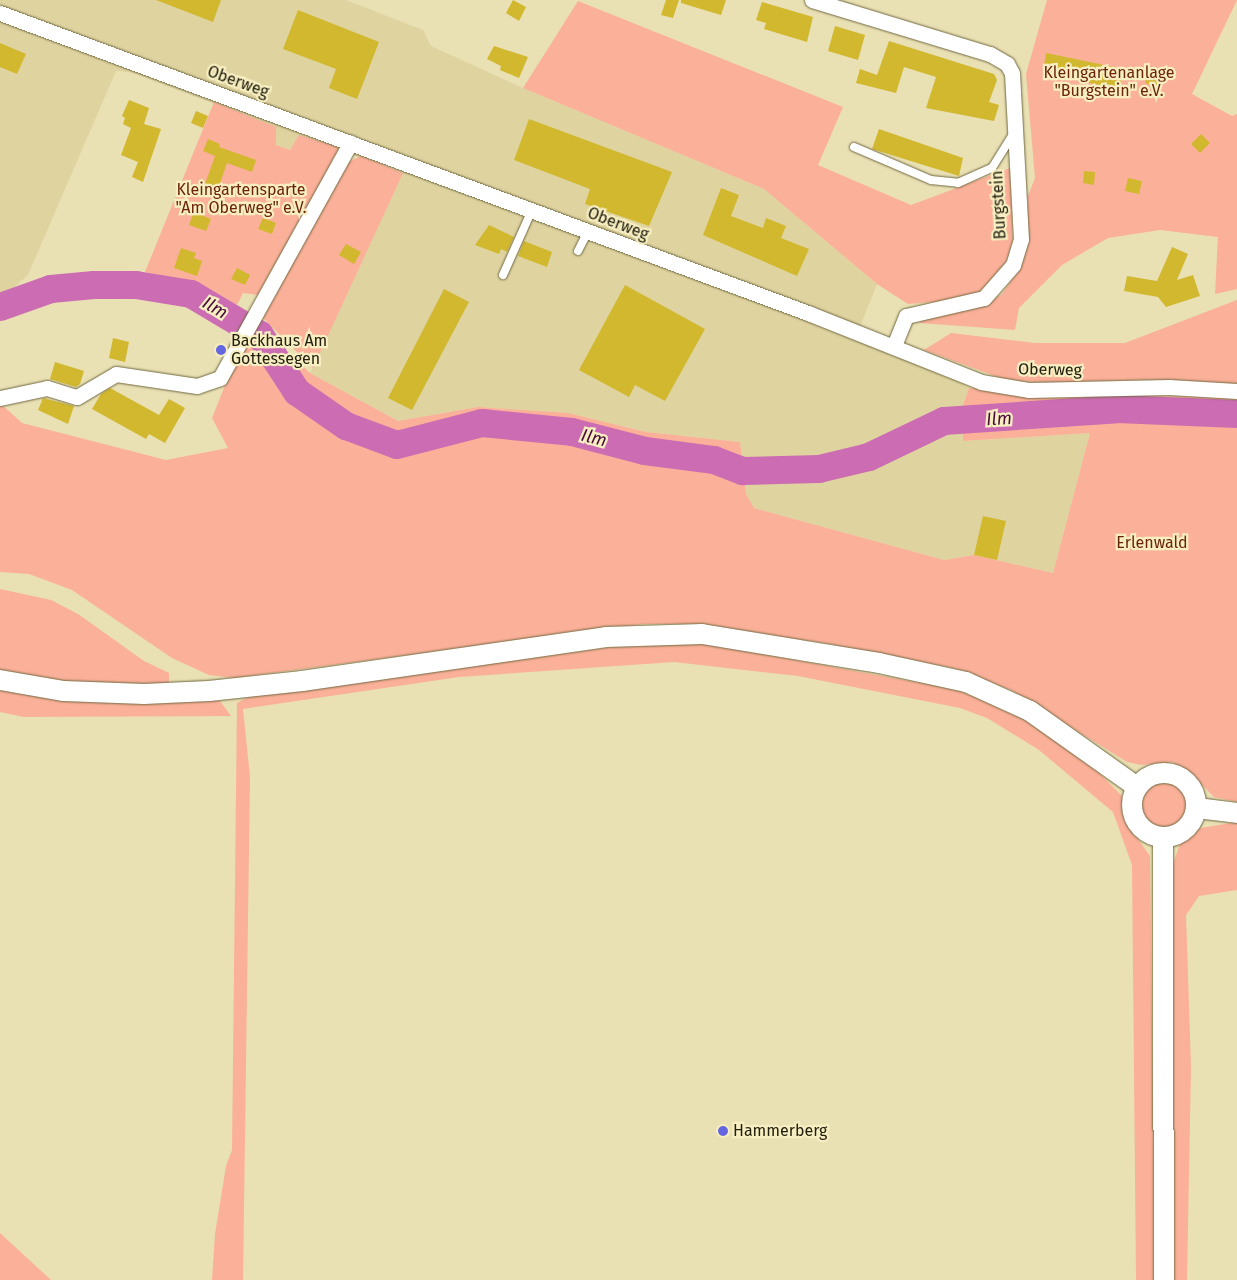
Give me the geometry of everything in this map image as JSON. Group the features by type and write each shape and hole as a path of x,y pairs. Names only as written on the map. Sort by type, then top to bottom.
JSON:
{"main road":[{"path":"0,680 97,693 209,691 302,681 606,637 702,634 879,663 966,682 1030,711 1137,787"},
{"path":"1155,774 1174,774 1191,786 1197,808 1192,822 1184,831 1163,837 1148,833 1137,822 1132,802 1137,787 1155,774"},
{"path":"1197,808 1237,813"},
{"path":"1163,837 1164,1280"}],"street":[{"name":"Burgstein","path":"812,0 999,58 1012,74 1013,135 1021,238 1013,266 984,298 906,316 894,345"},
{"name":"Oberweg","path":"0,13 894,345 964,380 1029,390 1169,386 1237,391"},
{"path":"0,398 47,388 77,396 116,374 209,384 220,378 350,143"}],"lane":[{"name":"Burgstein","path":"854,147 931,180 958,183 992,168 1013,135"},
{"path":"503,275 532,210"},
{"path":"578,251 588,231"}],"shaded area":[{"path":"0,0 346,0 423,30 431,46 523,88 764,189 877,284 855,339 949,376 969,388 962,408 964,441 1090,433 1053,573 974,555 944,560 754,508 746,494 740,442 646,432 568,413 478,407 398,421 310,373 402,173 299,135 290,150 276,145 276,127 131,72 116,71 28,275 0,300"}],"green space":[{"name":"Kleingartenanlage \"Burgstein\" e.V.","path":"1047,0 1237,0 1192,94 1232,116 1237,114 1237,289 1215,294 1218,237 1160,230 1108,238 1062,265 1019,308 1015,330 920,323 924,316 984,305 1002,294 1019,269 1026,245 1028,196 1035,178 1026,74"},
{"path":"578,1 843,107 818,165 911,205 1010,168 1013,247 994,285 970,299 908,304 877,284 764,189 523,88"},
{"name":"Kleingartensparte \"Am Oberweg\" e.V.","path":"214,102 276,127 276,145 290,150 299,135 338,147 339,153 258,295 243,293 237,305 206,287 145,272"},
{"path":"361,156 403,173 313,368 261,316 346,163"},
{"path":"1237,300 1237,385 1146,380 1047,383 1006,380 924,350 951,333 1035,343 1125,343"},
{"name":"Erlenwald","path":"259,325 310,373 398,421 478,407 568,413 646,432 740,442 746,494 754,508 944,560 974,555 1053,573 1090,433 963,441 962,408 969,388 1030,395 1237,397 1237,802 1214,797 1187,770 1172,762 1141,765 1127,762 1011,690 953,668 824,643 687,624 643,624 234,678 209,675 172,658 72,590 29,574 0,572 0,403 22,423 166,460 228,448 212,418 235,360 250,336 253,340"},
{"path":"0,589 51,600 78,614 144,661 169,673 169,684 71,682 0,670"},
{"path":"635,644 708,644 969,692 1026,719 1074,748 1123,797 1131,829 1150,856 1155,1280 1136,1280 1132,865 1113,812 1039,750 987,718 960,708 798,676 674,662 459,677 243,709 250,777 243,1280 212,1280 215,1234 226,1166 232,1150 237,703 250,696"},
{"path":"0,688 220,701 231,716 24,717 0,712"},
{"path":"1159,780 1169,780 1178,784 1184,790 1187,795 1187,813 1178,824 1169,828 1159,828 1150,824 1144,818 1140,809 1140,799 1144,790 1150,784"},
{"path":"1237,822 1237,890 1199,896 1186,915 1191,1067 1187,1280 1172,1280 1171,869 1180,844 1195,829"},
{"path":"0,1233 51,1280 0,1280"}],"building":[{"path":"156,0 221,0 213,22"},
{"path":"513,0 526,7 519,21 506,13"},
{"path":"666,0 679,0 673,18 661,15"},
{"path":"681,0 726,0 721,15 681,3"},
{"path":"762,2 813,17 807,42 764,29 766,23 756,20"},
{"path":"298,10 379,42 357,99 329,88 336,69 283,49"},
{"path":"835,26 865,35 858,60 828,51"},
{"path":"889,41 994,74 997,80 989,102 999,105 994,121 926,108 936,77 904,67 896,93 856,83 860,69 877,75"},
{"path":"0,43 26,54 17,74 0,67"},
{"path":"494,46 528,57 519,78 500,70 501,66 487,59"},
{"path":"1046,53 1124,69 1120,86 1116,89 1043,72"},
{"path":"1148,71 1161,75 1158,87 1145,83"},
{"path":"129,100 149,108 144,124 161,129 143,182 132,177 138,162 121,155 131,128 123,124 125,118 122,116"},
{"path":"196,111 208,116 203,128 191,123"},
{"path":"529,119 672,172 649,226 585,204 590,189 514,160"},
{"path":"879,129 963,158 959,176 872,149"},
{"path":"1201,134 1210,143 1200,153 1191,144"},
{"path":"208,139 220,144 219,147 256,160 252,172 227,163 217,192 204,187 215,156 203,151"},
{"path":"1084,171 1095,172 1094,185 1083,183"},
{"path":"1128,178 1142,181 1139,194 1125,191"},
{"path":"721,188 739,195 731,216 763,228 766,218 786,226 781,238 809,249 797,276 703,235"},
{"path":"194,212 211,219 206,231 189,225"},
{"path":"263,218 276,223 272,234 258,229"},
{"path":"489,225 514,237 507,252 501,249 499,254 475,245"},
{"path":"524,241 552,252 547,267 518,256"},
{"path":"346,244 361,252 354,264 339,255"},
{"path":"1172,247 1188,254 1177,280 1193,275 1200,296 1166,307 1158,297 1124,291 1127,276 1157,281"},
{"path":"181,248 196,253 194,258 202,261 197,276 174,268"},
{"path":"237,268 250,275 245,285 231,279"},
{"path":"625,285 705,329 665,401 635,385 629,397 579,370"},
{"path":"444,289 469,302 412,410 388,398"},
{"path":"113,338 129,342 125,362 109,358"},
{"path":"55,362 84,371 80,384 76,387 50,379"},
{"path":"110,388 159,415 169,399 185,408 165,443 149,434 146,439 92,409 101,394"},
{"path":"43,398 74,406 68,424 38,410"},
{"path":"983,516 1006,521 997,560 974,555"}],"waterway":[{"name":"Ilm","path":"0,307 51,289 94,285 136,285 191,294 260,335 297,392 346,426 397,445 482,423 572,432 645,451 714,460 743,471 819,469 869,457 944,421 1118,409 1237,414"}],"place":[{"name":"Backhaus Am Gottessegen","path":"221,350"},
{"name":"Hammerberg","path":"723,1131"}]}
